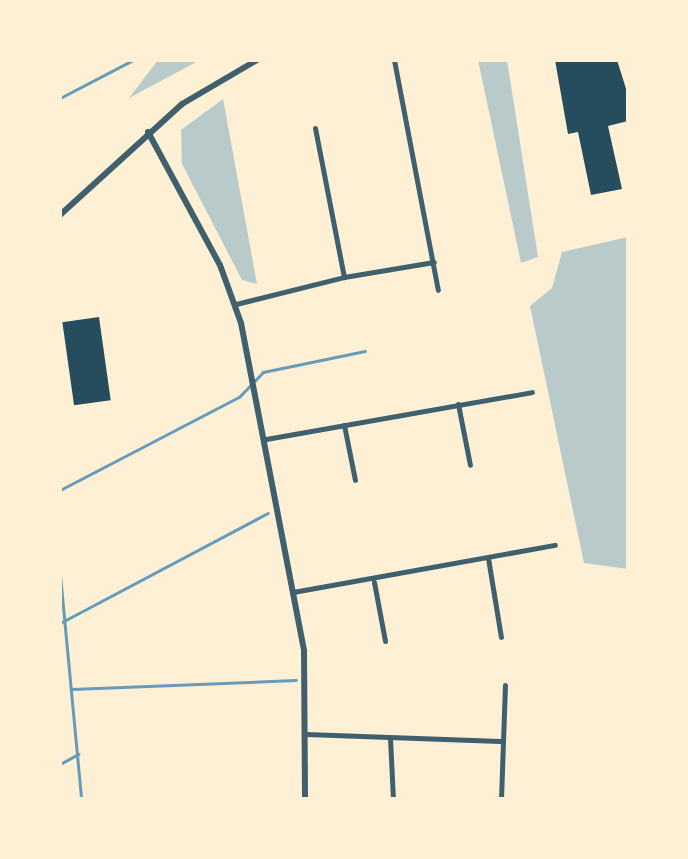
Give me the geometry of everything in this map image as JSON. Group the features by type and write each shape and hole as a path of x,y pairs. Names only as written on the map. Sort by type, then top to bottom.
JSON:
{"street":[{"path":"60,215 182,104 257,60"},
{"path":"394,60 438,290"},
{"path":"315,128 344,277"},
{"path":"148,132 236,304 266,439 304,651 305,799"},
{"path":"236,304 344,277 434,262"},
{"path":"266,439 532,392"},
{"path":"458,404 470,465"},
{"path":"344,425 355,480"},
{"path":"293,592 374,582 555,545"},
{"path":"488,558 501,637"},
{"path":"374,582 385,641"},
{"path":"501,799 500,741 505,685"},
{"path":"306,734 500,741"},
{"path":"390,738 393,799"}],"shaded area":[{"path":"158,60 200,60 129,98"},
{"path":"478,60 507,60 538,257 521,263"},
{"path":"223,99 257,284 242,280 182,164 181,130"},
{"path":"628,237 628,569 584,563 530,306 552,288 562,252"}],"building":[{"path":"555,60 617,60 628,95 628,121 608,126 622,189 591,195 578,132 568,134"},
{"path":"99,317 111,400 74,405 62,322"}],"waterway":[{"path":"60,98 133,60"},
{"path":"60,490 239,397 263,372 365,351"},
{"path":"60,623 268,513"},
{"path":"60,575 81,799"},
{"path":"72,689 296,680"},
{"path":"60,764 78,754"}]}
